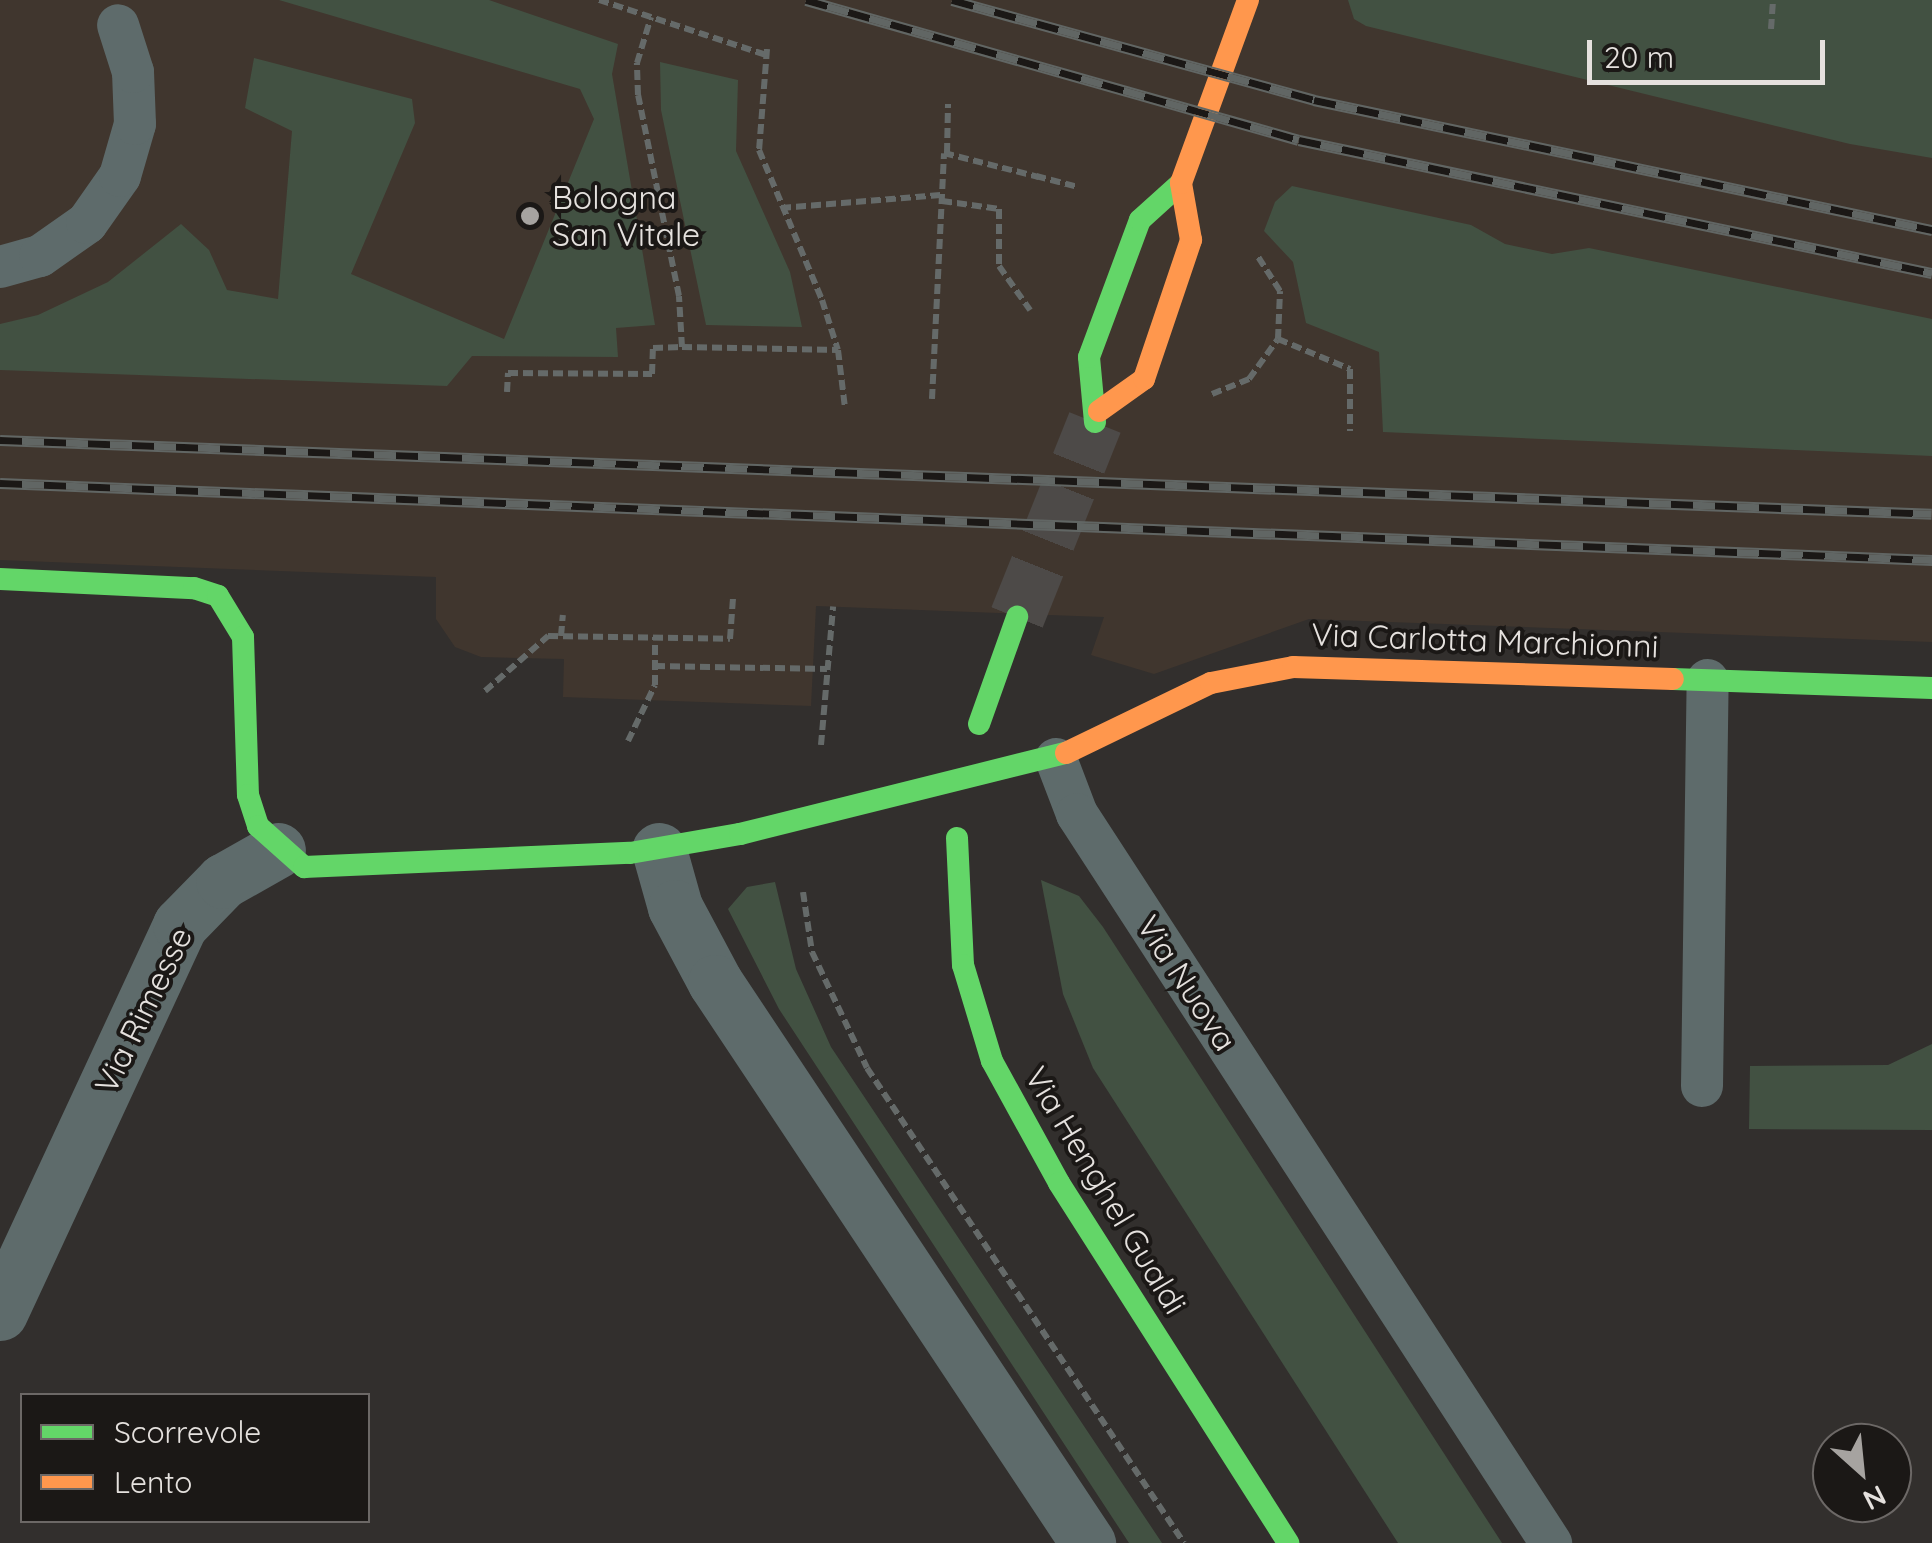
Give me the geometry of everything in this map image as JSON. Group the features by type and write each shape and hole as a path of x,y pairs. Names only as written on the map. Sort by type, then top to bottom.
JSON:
{"street":[{"path":"1181,183 1190,240 1144,379 1096,416 1090,357 1112,292 1140,220 1181,183 1248,0"},
{"path":"0,580 194,588 218,596 244,637 248,795 258,826 278,850 304,867 342,870 645,852 740,834 1056,760"},
{"path":"980,724 1016,618"},
{"name":"Via Carlotta Marchionni","path":"1056,760 1125,720 1211,684 1293,667 1932,688"},
{"name":"Via Henghel Gualdi","path":"957,838 962,964 1000,1076 1059,1183 1288,1543"},
{"name":"Via Rimesse","path":"0,1312 180,924 223,880 278,850"},
{"path":"645,852 706,968 1088,1543"}],"lane":[{"path":"0,266 40,256 87,223 120,176 134,124 133,72 118,24"},
{"path":"1702,1086 1708,680"},
{"name":"Via Nuova","path":"1056,760 1077,814 1551,1543"}],"path":[{"path":"599,0 767,52 757,134 838,350 845,408"},
{"path":"1771,29 1773,0"},
{"path":"651,17 637,63 638,96 679,296 682,346"},
{"path":"948,104 944,152 1090,190"},
{"path":"782,208 809,202 940,200 944,152 1039,176"},
{"path":"932,399 944,154 1039,176"},
{"path":"942,201 999,209 1000,266 1021,304 1038,315"},
{"path":"1202,396 1249,378 1278,339 1284,316 1274,272 1242,250"},
{"path":"1278,339 1350,368 1350,431"},
{"path":"507,392 508,373 652,374 653,348 838,350"},
{"path":"485,691 548,636 730,639 734,598"},
{"path":"819,762 834,607"},
{"path":"561,636 563,615"},
{"path":"628,741 656,686 655,637"},
{"path":"655,666 827,670"},
{"path":"803,897 812,952 866,1068 1184,1543"}],"shaded area":[{"path":"0,0 1449,0 1932,95 1932,642 1309,619 1154,674 1091,655 1104,617 816,606 811,706 563,697 564,659 481,657 455,647 436,619 436,577 0,560"}],"green space":[{"path":"279,0 489,0 618,44 612,74 655,325 616,328 618,357 472,356 447,386 0,370 0,324 38,315 108,282 181,224 209,250 227,290 278,299 292,131 245,108 254,58 412,99 415,123 351,274 504,339 594,119 580,89"},
{"path":"1348,0 1932,0 1932,158 1850,144 1366,26 1354,19"},
{"path":"660,62 738,80 736,151 790,272 802,327 706,325 661,110"},
{"path":"1292,186 1471,225 1505,244 1552,254 1589,248 1932,319 1932,456 1383,432 1379,352 1306,323 1293,262 1264,231 1275,202"},
{"path":"1041,880 1079,896 1103,927 1502,1543 1398,1543 1093,1068 1063,994"},
{"path":"775,882 796,969 831,1047 1162,1543 1129,1543 779,1009 728,909 747,887"},
{"path":"1932,1044 1932,1130 1749,1129 1750,1066 1888,1065"}],"tunnel":[{"path":"1017,617 1095,422"}],"railway":[{"path":"806,0 1299,140 1932,273"},
{"path":"952,0 1314,100 1932,230"},
{"path":"0,440 1932,514"},
{"path":"0,483 1932,560"}],"traffic: fast":[{"path":"1095,422 1089,357 1140,220 1181,183"},
{"path":"0,579 194,588 218,596 243,637 248,795 258,826 304,867 630,853 740,834 1066,753"},
{"path":"979,724 1017,617"},
{"path":"1673,679 1932,688"},
{"path":"957,838 963,965 992,1061 1059,1183 1288,1543"}],"traffic: slow":[{"path":"1099,411 1144,379 1191,240 1181,183 1248,0"},
{"path":"1066,753 1211,683 1293,667 1673,679"}],"place":[{"name":"Bologna San Vitale","path":"530,216"}]}
